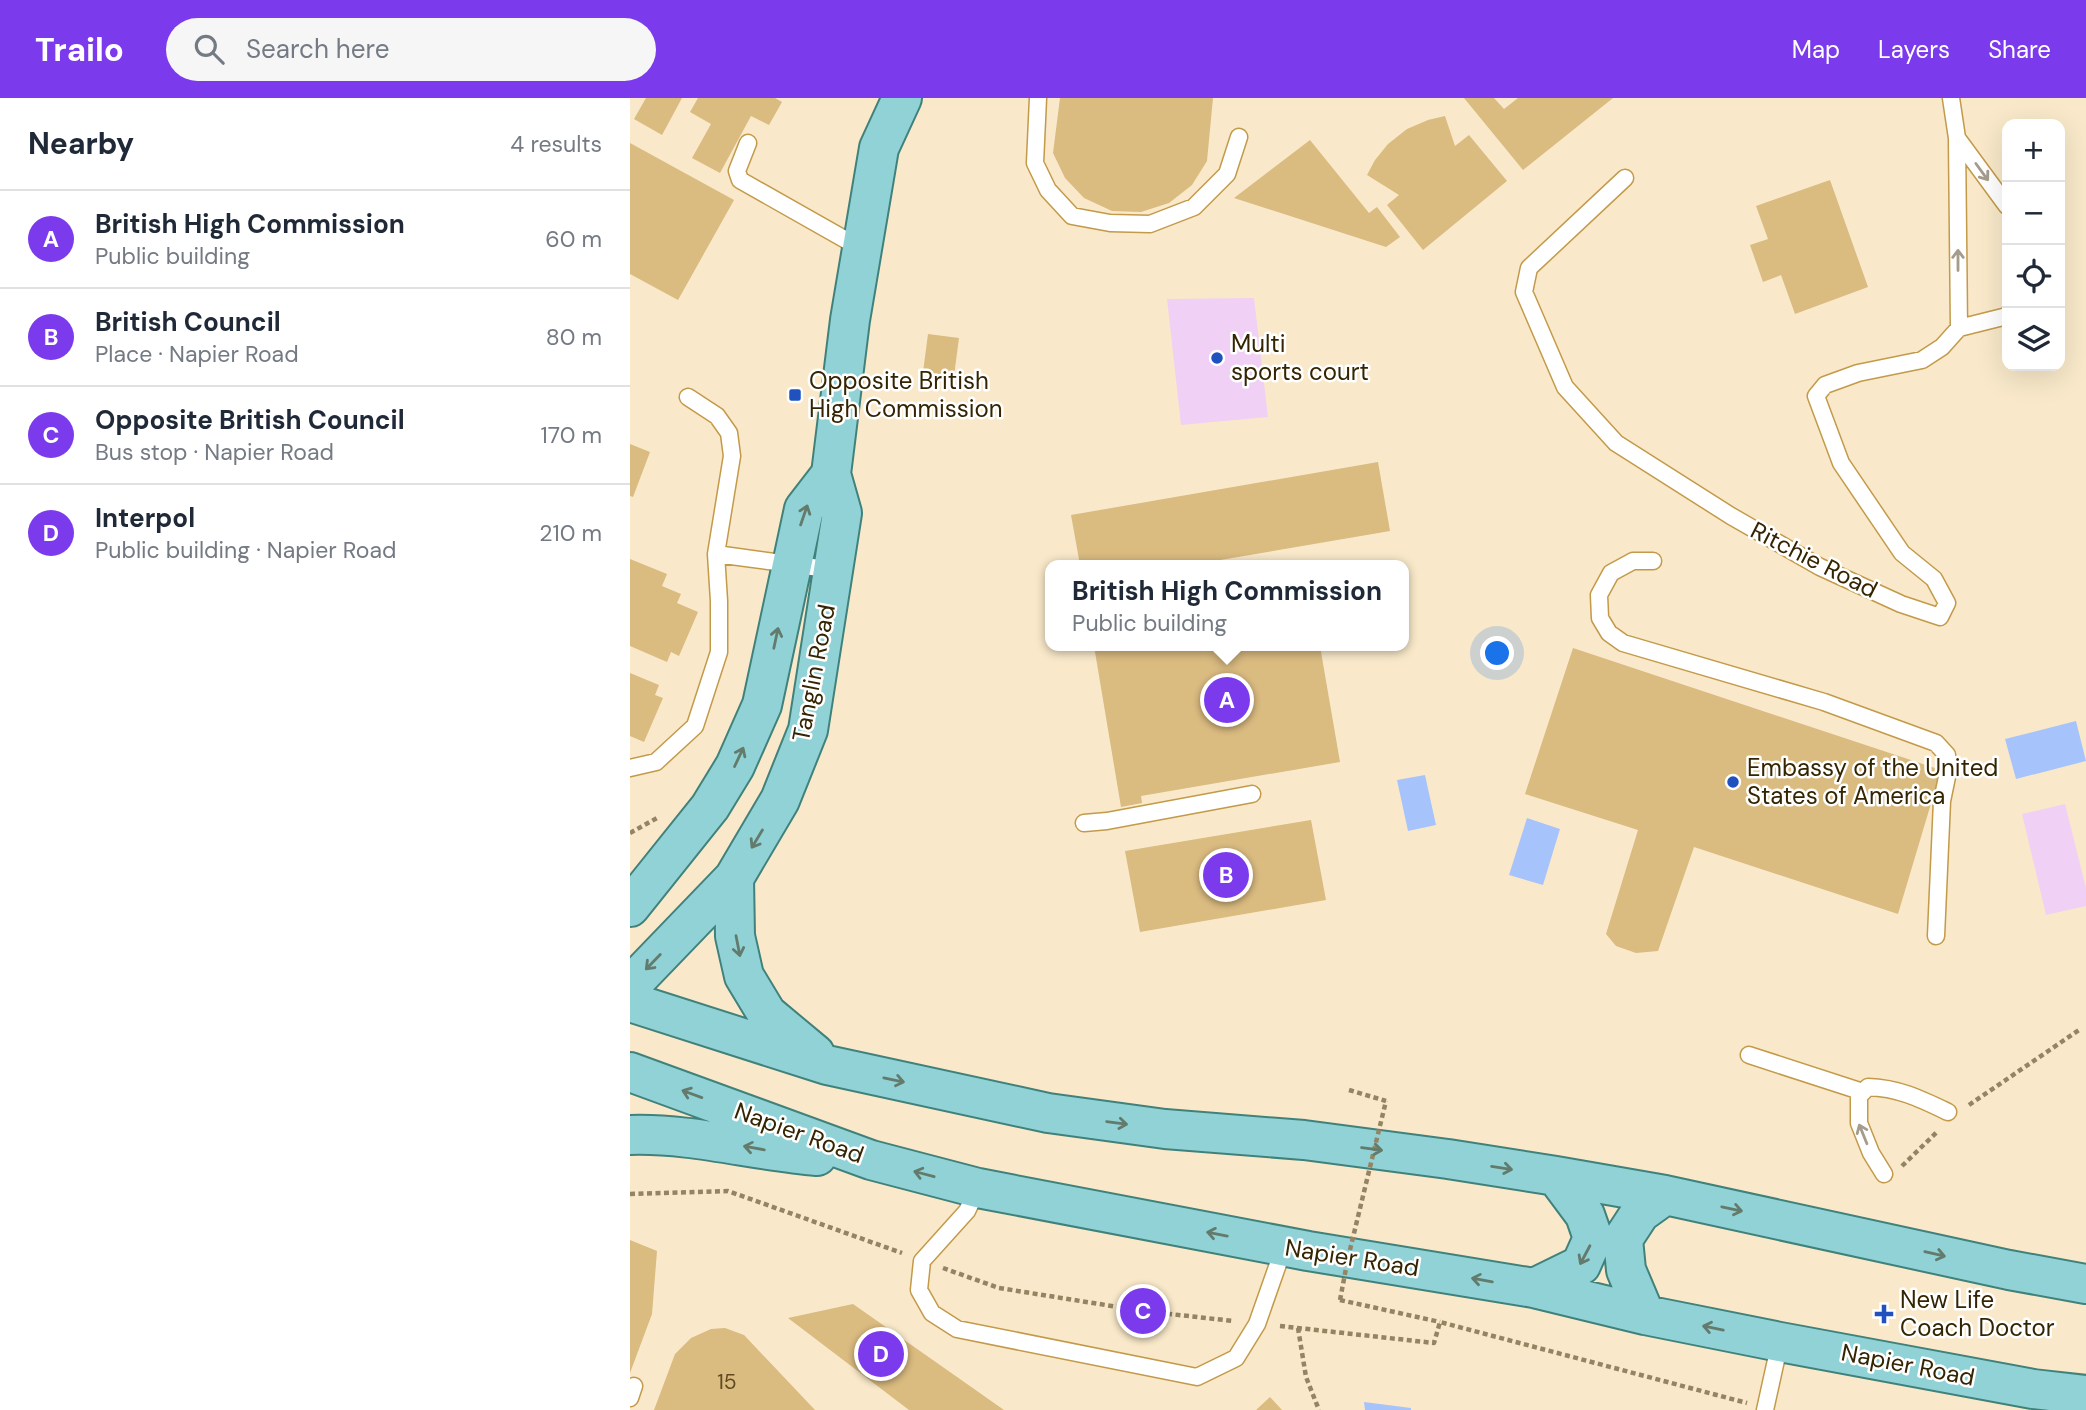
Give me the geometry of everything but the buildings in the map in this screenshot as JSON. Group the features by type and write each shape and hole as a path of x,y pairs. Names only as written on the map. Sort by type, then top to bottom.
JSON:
{"main road":[{"name":"Tanglin Road","path":"630,986 734,878 780,800 808,730 842,513 831,474 850,320 879,148 902,98"},
{"name":"Tanglin Road","path":"630,907 710,807 736,766 762,705 804,509 831,474"},
{"path":"630,871 655,862 710,807"},
{"path":"734,878 735,936 744,976 767,1014 827,1065"},
{"path":"630,1002 827,1065 1048,1113 1165,1129 1317,1142 1556,1176 1665,1195 2009,1270 2086,1284"},
{"name":"Napier Road","path":"630,1072 871,1160 978,1188 1284,1247 1534,1289 1780,1342 2033,1389 2086,1395"},
{"path":"630,1135 660,1134 789,1154 871,1160"},
{"path":"1534,1289 1581,1265 1593,1238 1585,1215 1556,1176"},
{"path":"1645,1314 1626,1270 1623,1239 1640,1213 1665,1195"}],"lane":[{"path":"1038,98 1035,163 1048,190 1072,216 1110,223 1150,223 1194,207 1227,173 1238,137"},
{"path":"1951,98 1957,138 1959,328 2002,317"},
{"path":"1957,138 2002,199"},
{"path":"748,143 737,171 740,180 862,249"},
{"name":"Ritchie Road","path":"1625,178 1529,268 1524,292 1565,387 1616,443 1731,516 1820,567 1901,604 1940,617 1947,603 1934,579 1902,553 1841,463 1816,396 1825,386 1858,373 1922,360 1942,347 1959,328"},
{"path":"630,768 656,762 695,726 719,652 716,554 732,456 729,433 717,416 688,397"},
{"path":"716,554 834,570"},
{"path":"1653,561 1633,561 1611,573 1599,595 1600,618 1609,633 1623,643 1824,702 1936,743 1947,755 1948,772 1942,801 1936,936"},
{"path":"1084,823 1251,794"},
{"path":"1749,1055 1863,1092"},
{"path":"1884,1174 1871,1153 1859,1123 1859,1096 1868,1087 1910,1094 1948,1112"},
{"path":"978,1188 967,1211 922,1261 919,1290 932,1312 957,1329 1197,1377 1236,1358 1257,1324 1284,1247"},
{"path":"1765,1409 1780,1342"}],"path":[{"path":"1349,1090 1386,1101 1340,1300 1440,1322 1765,1409"},
{"path":"630,1194 728,1191 999,1288 1143,1311 1434,1343 1440,1322"},
{"path":"1298,1328 1306,1377 1319,1410"}],"shaded area":[{"name":"Multi sports court","path":"1254,298 1268,417 1181,425 1167,299"},
{"path":"2065,804 2086,888 2086,906 2046,915 2022,814"}],"water":[{"path":"2076,721 2086,761 2016,779 2005,739"},
{"path":"1425,775 1436,825 1408,831 1397,780"},
{"path":"1527,818 1560,829 1543,885 1509,875"},
{"path":"1364,1402 1411,1408 1411,1410 1365,1410"}],"place":[{"name":"Multi sports court","path":"1217,358"},
{"name":"Opposite British High Commission","path":"795,395"},
{"name":"British High Commission","path":"1227,700"},
{"name":"Embassy of the United States of America","path":"1733,782"},
{"name":"British Council","path":"1226,875"},
{"name":"Opposite British Council","path":"1143,1311"},
{"name":"New Life Coach Doctor","path":"1884,1314"},
{"name":"Interpol","path":"881,1354"}]}
